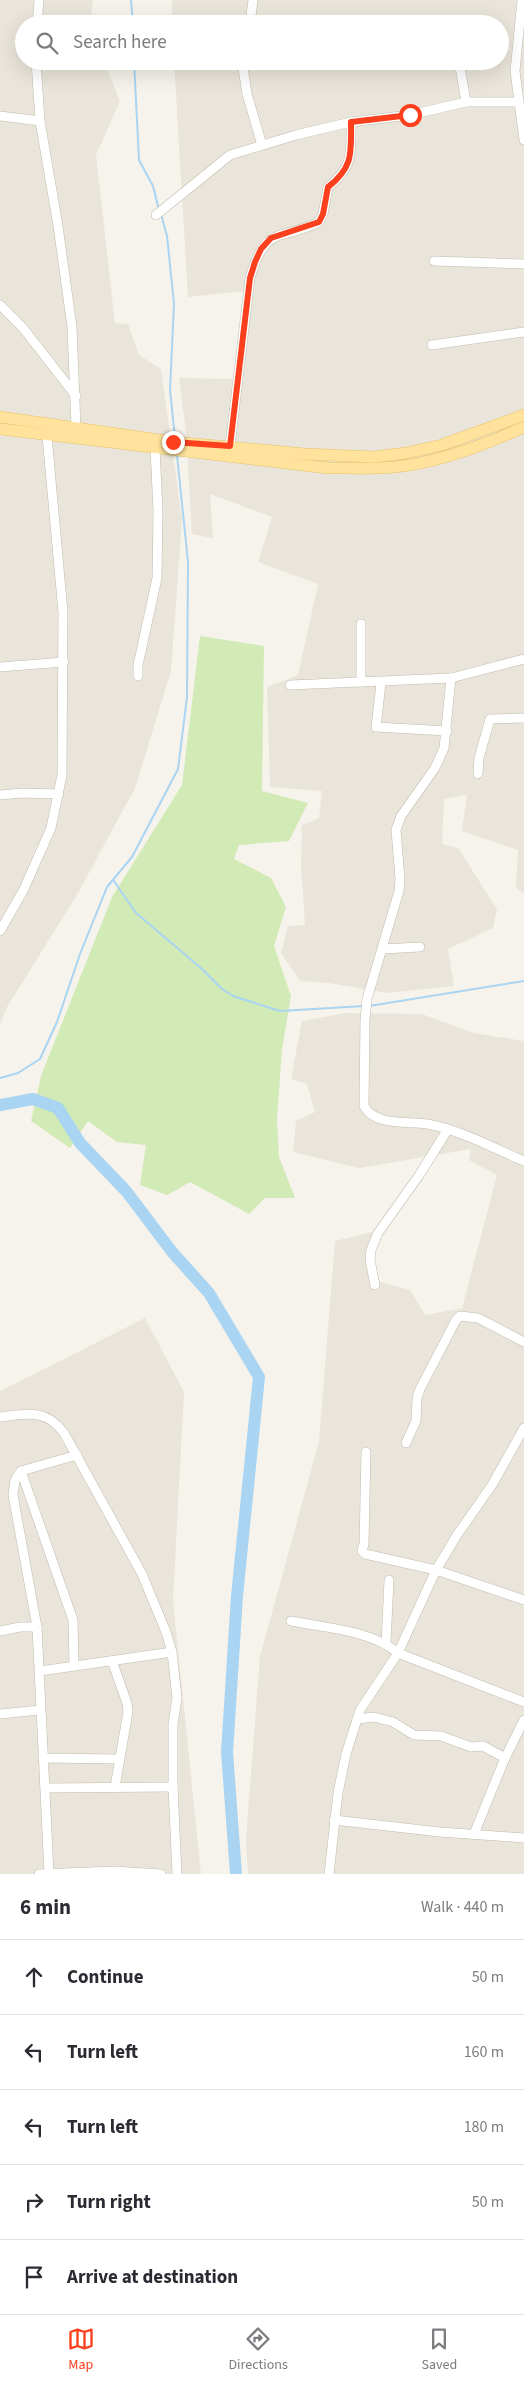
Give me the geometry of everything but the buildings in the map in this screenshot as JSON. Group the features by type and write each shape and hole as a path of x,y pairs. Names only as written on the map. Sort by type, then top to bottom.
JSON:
{"main road":[{"path":"0,429 155,448 230,446 305,454 374,457 442,446 524,415"},
{"path":"0,417 76,427 179,446 328,468 396,467 459,452 524,427"}],"street":[{"path":"38,15 39,0"},
{"path":"251,15 253,0"},
{"path":"522,0 514,71 524,140"},
{"path":"37,70 40,121 66,275 77,396 76,427"},
{"path":"243,70 247,94 262,145"},
{"path":"460,70 466,102"},
{"path":"156,215 230,155 351,122 410,115 466,102 517,102"},
{"path":"0,116 40,121"},
{"path":"230,446 250,278 255,262 261,249 271,238 319,222 323,214 328,187 341,177 349,165 351,122"},
{"path":"434,261 524,264"},
{"path":"0,305 23,328 77,396"},
{"path":"432,345 524,332"},
{"path":"0,931 34,868 51,828 60,794 62,775 63,612 47,436"},
{"path":"138,676 138,665 157,578 158,511 155,448"},
{"path":"361,624 362,682"},
{"path":"290,685 381,683 451,678 524,659"},
{"path":"0,667 64,662"},
{"path":"451,678 444,748 435,768 401,816 396,830 400,891 367,999 364,1106 369,1114 378,1119 428,1124 448,1129 524,1161"},
{"path":"381,683 376,728 447,731"},
{"path":"478,774 479,758 490,719 524,718"},
{"path":"0,795 22,793 60,794"},
{"path":"383,949 420,947"},
{"path":"375,1285 370,1255 378,1233 420,1174 448,1129"},
{"path":"406,1444 416,1421 417,1398 420,1389 456,1320 466,1315 478,1318 524,1342"},
{"path":"0,1417 27,1414 47,1416 56,1422 78,1455 142,1574 157,1608 172,1652 177,1698 174,1724 173,1787 178,1874"},
{"path":"328,1874 334,1820 346,1754 357,1719 363,1706 398,1654 436,1570 457,1535 492,1485 524,1428"},
{"path":"366,1452 362,1551 365,1554 436,1570 524,1600"},
{"path":"49,1873 37,1627 13,1495 15,1480 21,1471 78,1455"},
{"path":"21,1471 73,1620 74,1666"},
{"path":"386,1644 389,1580"},
{"path":"291,1621 353,1633 386,1644 398,1654 524,1702"},
{"path":"0,1631 20,1627 37,1627"},
{"path":"40,1671 172,1652"},
{"path":"112,1661 127,1703 128,1712 118,1760 115,1787"},
{"path":"0,1714 40,1710"},
{"path":"357,1719 374,1717 393,1722 414,1735 441,1736 471,1747 483,1746 505,1758"},
{"path":"474,1834 505,1758 522,1731 524,1720"},
{"path":"43,1758 118,1760"},
{"path":"45,1788 173,1787"},
{"path":"334,1820 524,1838"},
{"path":"39,1874 161,1874"}],"shaded area":[{"path":"0,0 93,0 91,15 15,15 15,70 108,70 120,101 96,155 115,323 128,324 139,355 161,369 182,519 171,671 135,788 78,893 7,1007 0,1024"},
{"path":"172,0 524,0 524,893 516,888 518,850 462,831 467,795 444,799 442,844 458,848 497,909 493,928 448,949 454,986 387,993 329,983 300,981 281,953 288,926 305,925 301,866 302,825 319,818 322,791 270,787 267,687 298,675 318,584 258,562 272,517 210,494 213,538 192,534 186,431 179,378 234,379 245,291 188,297 175,70 509,70 509,15 172,15"},
{"path":"347,1013 422,1014 473,1033 524,1041 524,1874 248,1874 246,1839 260,1656 319,1442 335,1241 372,1232 377,1281 410,1290 425,1315 462,1308 497,1175 469,1160 471,1149 359,1168 293,1152 296,1121 315,1112 307,1084 291,1079 302,1021"},
{"path":"145,1318 184,1392 173,1600 201,1874 0,1874 0,1391"}],"green space":[{"path":"200,636 264,646 262,791 308,803 289,841 239,845 234,859 271,878 286,907 274,946 291,996 282,1049 277,1120 279,1157 295,1198 265,1198 249,1214 190,1182 167,1195 140,1185 146,1145 117,1142 88,1121 70,1148 31,1121 41,1076 112,897 182,785"}],"waterway":[{"path":"131,0 132,15"},
{"path":"134,70 139,160 153,186 159,210"},
{"path":"161,214 167,236 174,304 170,390 175,438"},
{"path":"0,1078 18,1073 40,1059 57,1022 80,954 107,887 132,857 178,769 187,697 188,562 177,455"},
{"path":"114,881 136,913 201,968 222,989 233,996 280,1011 364,1006"},
{"path":"369,1006 524,981"},
{"path":"0,1105 33,1099 58,1108 80,1143 126,1191 173,1253 209,1293 259,1377 237,1596 227,1752 236,1874"}],"route":[{"path":"173,442 230,446 250,278 261,249 271,238 319,222 323,214 328,187 341,177 349,165 351,122 410,115"}]}
